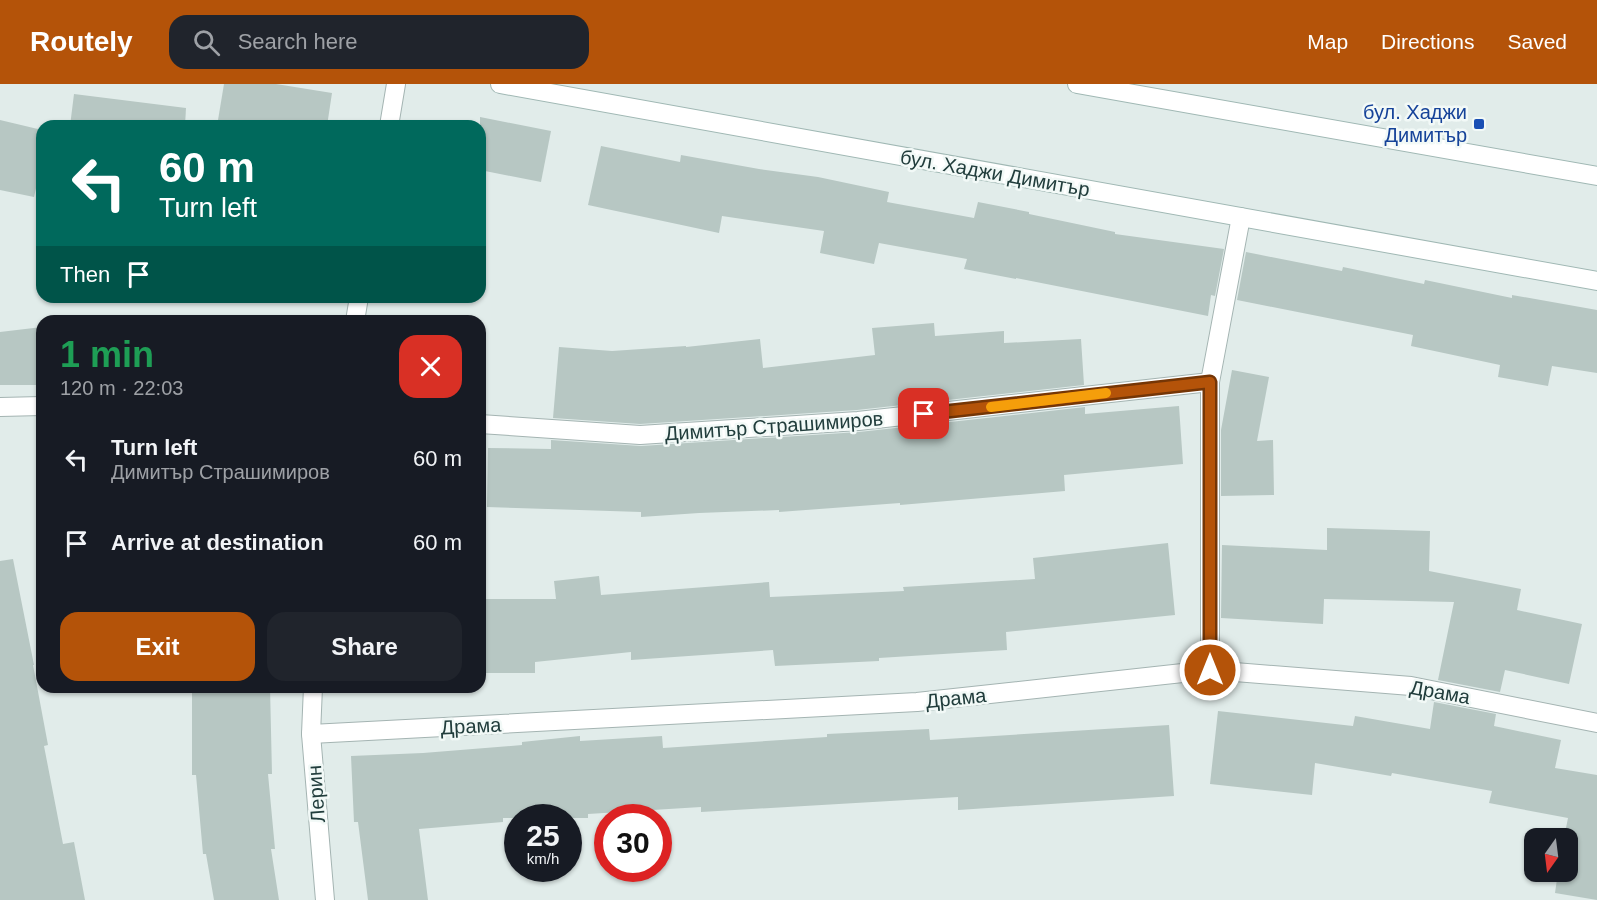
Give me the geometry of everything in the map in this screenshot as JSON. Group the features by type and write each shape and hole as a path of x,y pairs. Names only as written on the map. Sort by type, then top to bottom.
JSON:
{"street":[{"path":"390,120 396,84"},
{"name":"бул. Хаджи Димитър","path":"500,84 1597,281"},
{"path":"1077,84 1116,87 1597,176"},
{"path":"1210,670 1210,382 1241,217"},
{"name":"Димитър Страшимиров","path":"486,424 640,435 858,421 1210,382"},
{"path":"0,407 36,406"},
{"name":"Драма","path":"311,734 917,702 1210,670 1411,686 1597,723"},
{"name":"Лерин","path":"314,693 311,734 325,900"}],"building":[{"path":"224,84 276,84 332,93 328,120 218,120"},
{"path":"74,94 186,108 185,120 71,120"},
{"path":"480,117 551,131 541,182 486,171 486,120 480,120"},
{"path":"0,120 36,129 34,197 0,190"},
{"path":"601,146 680,162 681,155 818,177 889,192 887,202 974,218 978,202 1115,232 1115,234 1224,249 1215,296 1211,295 1208,316 964,269 967,259 879,243 874,264 820,253 824,231 722,216 719,233 588,205"},
{"path":"1246,252 1342,271 1343,267 1424,284 1425,280 1512,298 1512,295 1597,310 1597,373 1552,366 1548,386 1498,377 1500,365 1411,346 1413,335 1237,300"},
{"path":"934,323 935,336 1004,331 1004,343 1081,339 1084,385 857,410 640,424 553,418 559,347 612,351 686,347 760,339 763,368 875,355 872,328"},
{"path":"36,328 36,385 0,385 0,332"},
{"path":"1232,370 1269,377 1257,441 1273,440 1274,495 1221,496 1221,430"},
{"path":"1179,406 1183,464 1064,475 1065,491 900,505 900,503 779,512 779,510 641,517 641,512 487,507 488,448 551,449 551,440 641,446 859,432 1085,407 1085,414"},
{"path":"1327,528 1430,531 1429,571 1521,589 1517,610 1582,624 1569,684 1505,670 1500,692 1438,680 1454,602 1324,599 1323,624 1221,618 1222,545 1327,550"},
{"path":"1168,543 1175,615 1006,632 1007,650 879,658 879,661 775,666 773,650 631,660 631,652 535,662 535,673 486,673 486,599 556,599 554,581 599,576 601,595 769,582 770,597 904,591 903,587 1035,579 1033,558"},
{"path":"13,559 34,665 36,693 38,693 48,745 44,746 63,844 74,842 85,900 0,900 0,561"},
{"path":"192,693 270,693 272,774 268,774 275,849 271,849 279,900 214,900 206,854 203,854 196,775 192,775"},
{"path":"1434,702 1496,714 1494,726 1561,740 1555,768 1597,775 1597,900 1555,893 1557,882 1578,882 1578,828 1566,828 1568,818 1489,803 1492,791 1392,773 1391,776 1315,763 1312,795 1210,784 1218,711 1353,726 1355,716 1430,729"},
{"path":"1169,725 1174,796 958,810 958,797 701,812 701,807 672,809 672,804 594,804 594,814 588,814 588,818 582,818 582,804 504,804 503,822 419,829 428,900 368,900 358,822 354,822 351,756 522,745 522,742 580,736 580,741 662,736 663,748 827,737 827,734 929,729 930,740"}],"slow traffic":[{"path":"991,407 1106,393"}],"place":[{"name":"бул. Хаджи Димитър","path":"1479,124"}],"route":[{"path":"924,414 1210,382 1210,670"}]}
